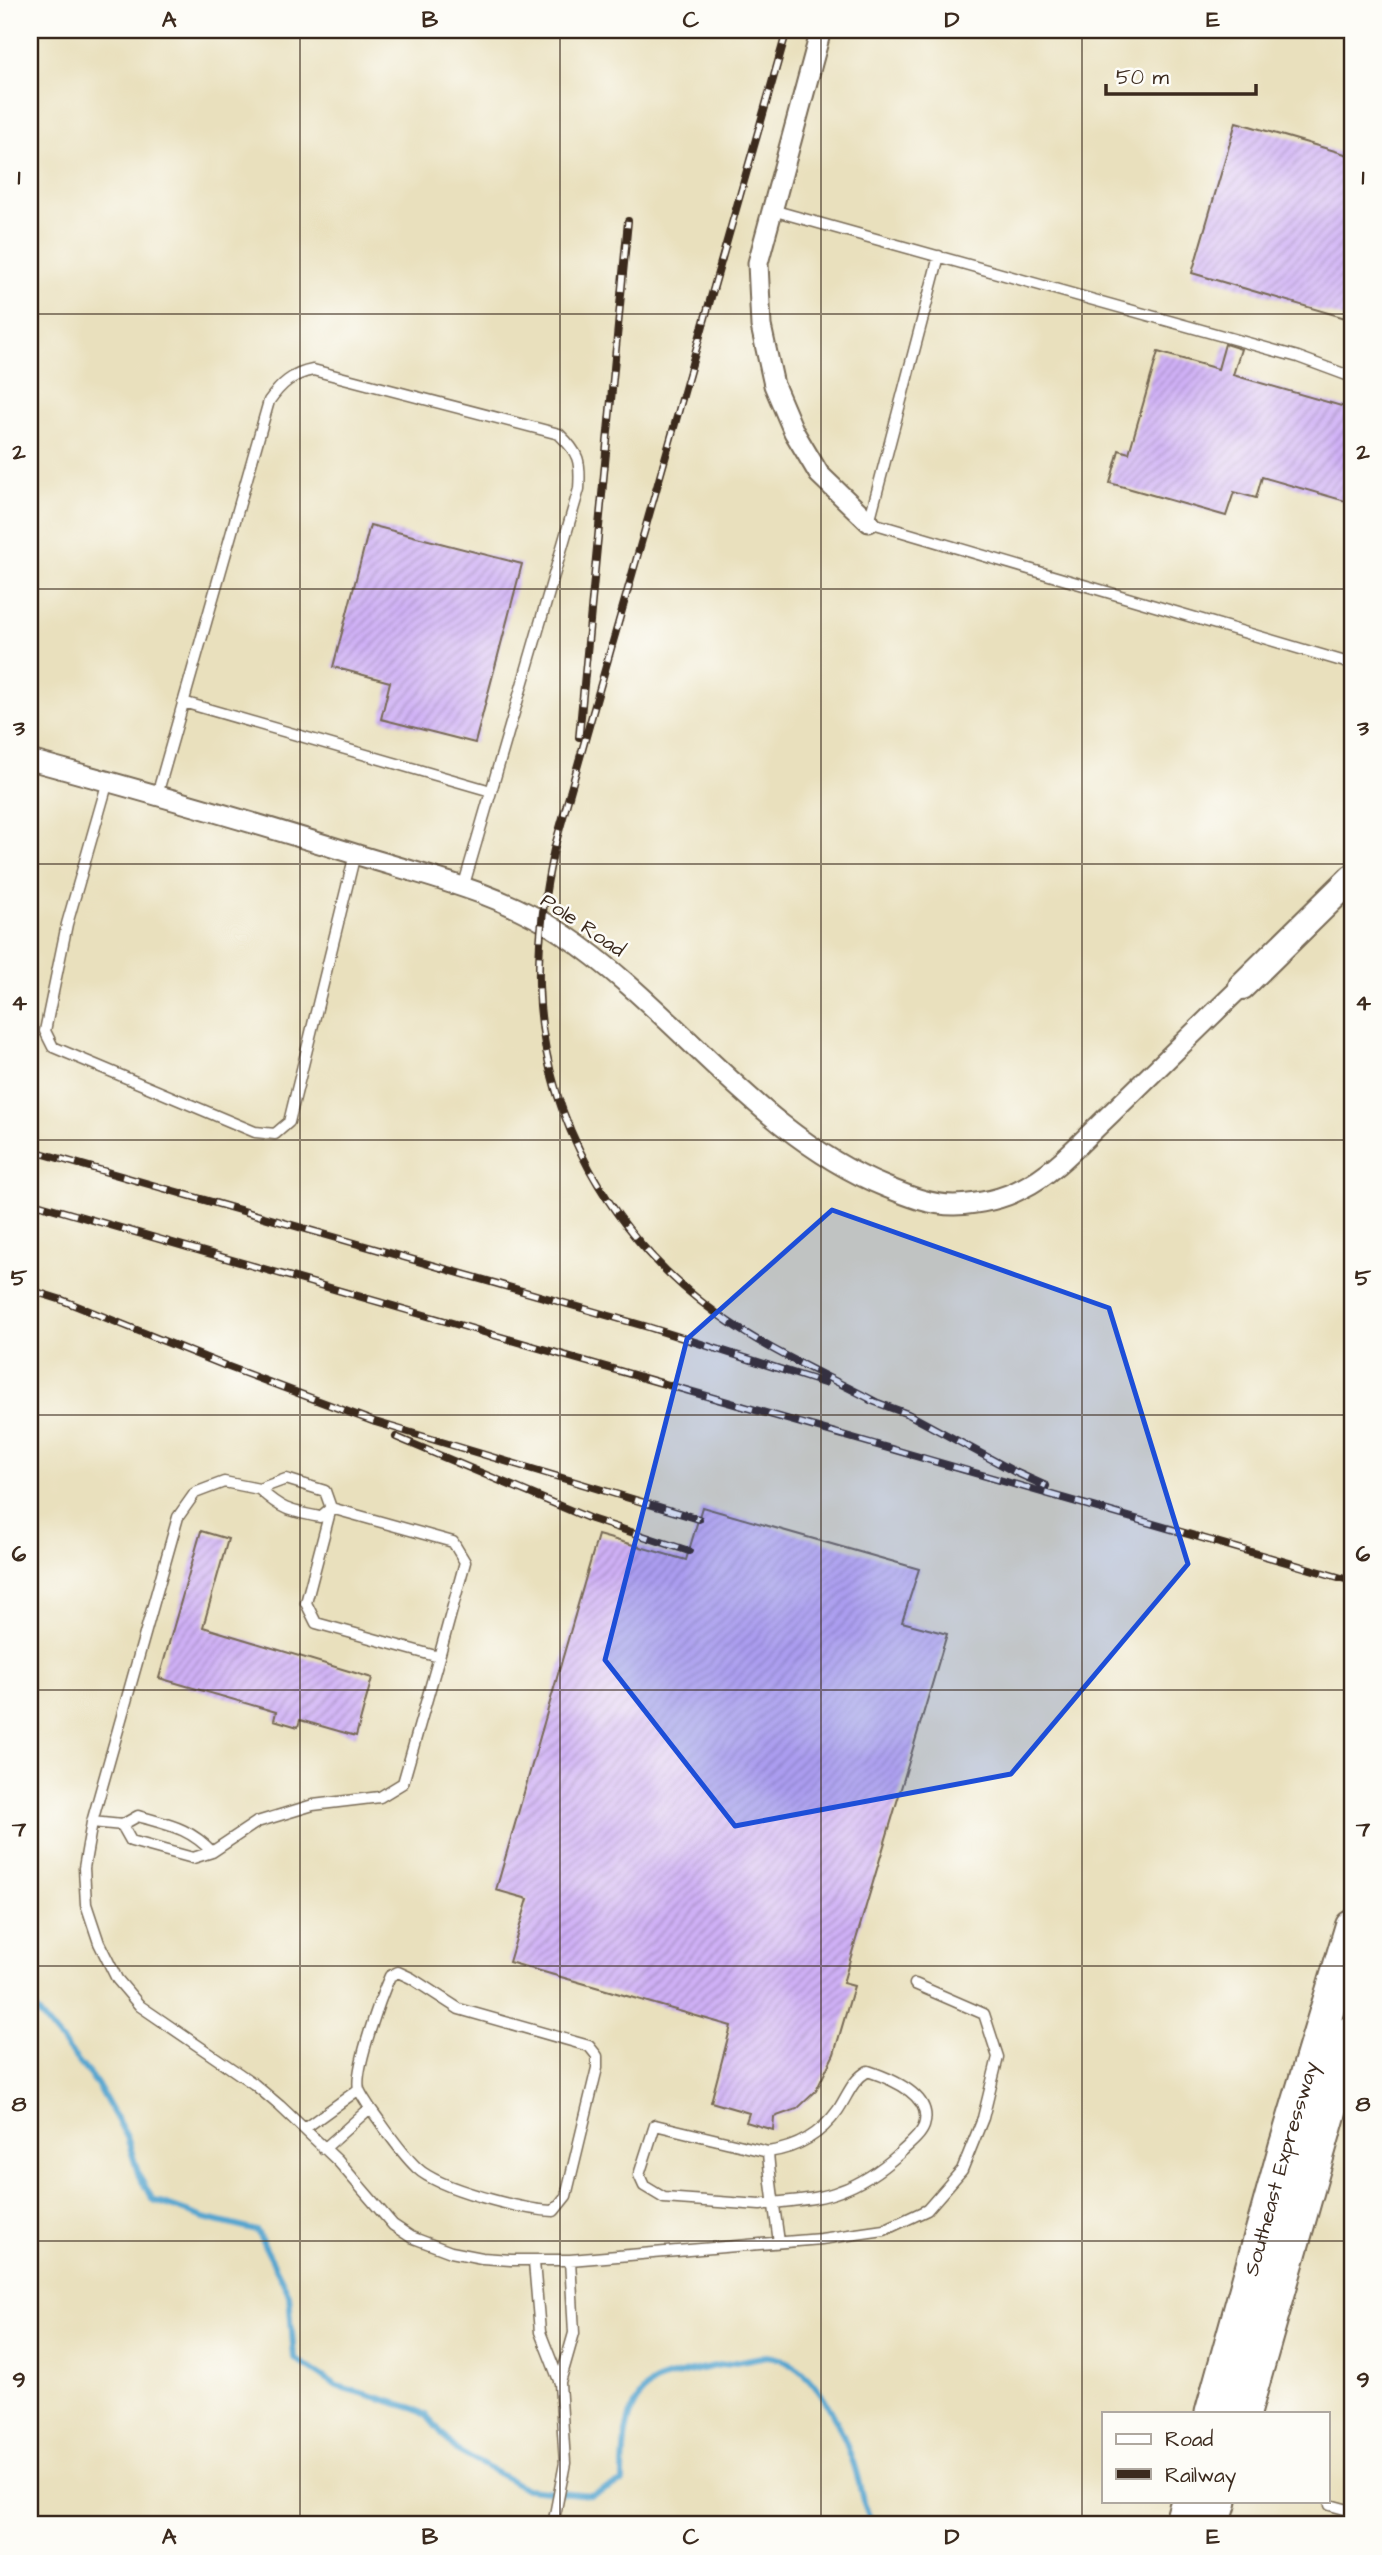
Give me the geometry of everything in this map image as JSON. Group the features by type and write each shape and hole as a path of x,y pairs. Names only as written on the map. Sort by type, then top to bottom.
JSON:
{"highway":[{"name":"Southeast Expressway","path":"1212,2412 1282,2160 1352,1927"},
{"name":"Southeast Expressway","path":"1244,2412 1352,2032"},
{"path":"1181,2525 1188,2502"},
{"path":"1213,2525 1220,2502"}],"street":[{"path":"821,30 758,263 761,326 774,384 794,432 819,474 869,522"},
{"name":"Pole Road","path":"30,760 355,854 463,888 525,913 562,933 602,962 783,1125 870,1181 930,1202 956,1205 997,1199 1025,1188 1060,1162 1242,986"},
{"path":"1242,986 1352,878"}],"lane":[{"path":"772,209 1298,357 1352,377"},
{"path":"939,256 869,522 1350,663 1352,650"},
{"path":"156,795 269,401 279,386 301,372 313,370 559,434 575,449 580,468 579,489 463,888"},
{"path":"183,702 491,791"},
{"path":"108,781 67,924 45,1031 53,1047 255,1132 275,1134 289,1122 355,854"},
{"path":"259,1489 286,1479 325,1491 331,1508 306,1603 316,1623 439,1657"},
{"path":"331,1508 320,1517 296,1513 279,1507 259,1489 224,1482 195,1493 178,1517 92,1822 84,1868 86,1905 99,1943 117,1979 140,2006 254,2084 338,2161 393,2225 411,2238 451,2252 482,2258 534,2262 779,2242 884,2230 928,2210 962,2170 983,2118 998,2057 984,2014 915,1984"},
{"path":"122,1825 131,1841 193,1858 212,1852 257,1822 313,1805 380,1797 403,1783 465,1562 453,1542 331,1508"},
{"path":"92,1822 122,1825 138,1816 181,1828 199,1838 212,1852"},
{"path":"398,1972 459,2009 589,2046 597,2056 597,2068 566,2196 554,2211 534,2210 437,2182 418,2169 370,2108 359,2089 360,2070 383,1992 390,1976 398,1972"},
{"path":"868,2071 891,2079 915,2095 923,2109 925,2125 915,2139 876,2174 838,2192 760,2205 664,2198 644,2186 639,2175 655,2124 768,2152 788,2149 813,2136 837,2111 856,2078 868,2071"},
{"path":"304,2129 359,2089"},
{"path":"324,2150 370,2108"},
{"path":"768,2152 779,2242"},
{"path":"560,2383 574,2333 570,2260"},
{"path":"534,2262 540,2332 560,2383 565,2463 553,2525"},
{"path":"1330,2505 1352,2511"}],"highlighted area":[{"path":"832,1210 1109,1308 1188,1564 1011,1774 735,1826 605,1660 687,1339"}],"building":[{"path":"1236,122 1352,156 1352,320 1192,273"},
{"path":"1225,344 1241,349 1233,375 1352,409 1352,503 1262,477 1256,498 1234,492 1226,516 1110,483 1119,450 1129,453 1158,352 1218,369"},
{"path":"370,525 522,564 475,743 381,719 390,682 333,667"},
{"path":"702,1507 919,1569 902,1622 947,1634 843,1983 854,1986 834,2054 816,2091 797,2109 774,2117 773,2130 746,2122 749,2113 711,2102 731,2026 509,1962 528,1899 496,1890 598,1535 686,1560"},
{"path":"201,1531 228,1539 203,1627 372,1678 356,1736 300,1720 298,1727 274,1720 276,1712 159,1678"}],"waterway":[{"path":"30,2003 97,2084 127,2137 139,2176 153,2200 204,2218 257,2231 289,2294 294,2358 337,2386 413,2408 427,2416 456,2450 526,2489 591,2495 623,2482 626,2430 634,2406 650,2385 686,2372 766,2356 782,2360 797,2368 810,2380 831,2411 846,2444 874,2525"}],"railway":[{"path":"787,30 554,849 542,917 539,985 543,1034 553,1081 569,1126 590,1170 615,1210 645,1248 679,1282 735,1326 775,1350 878,1403"},
{"path":"579,737 628,221"},
{"path":"30,1150 648,1327 824,1383"},
{"path":"30,1202 1352,1581"},
{"path":"30,1290 375,1422 699,1519"},
{"path":"870,1400 908,1414 1046,1486"},
{"path":"396,1437 591,1519 689,1551"}]}
